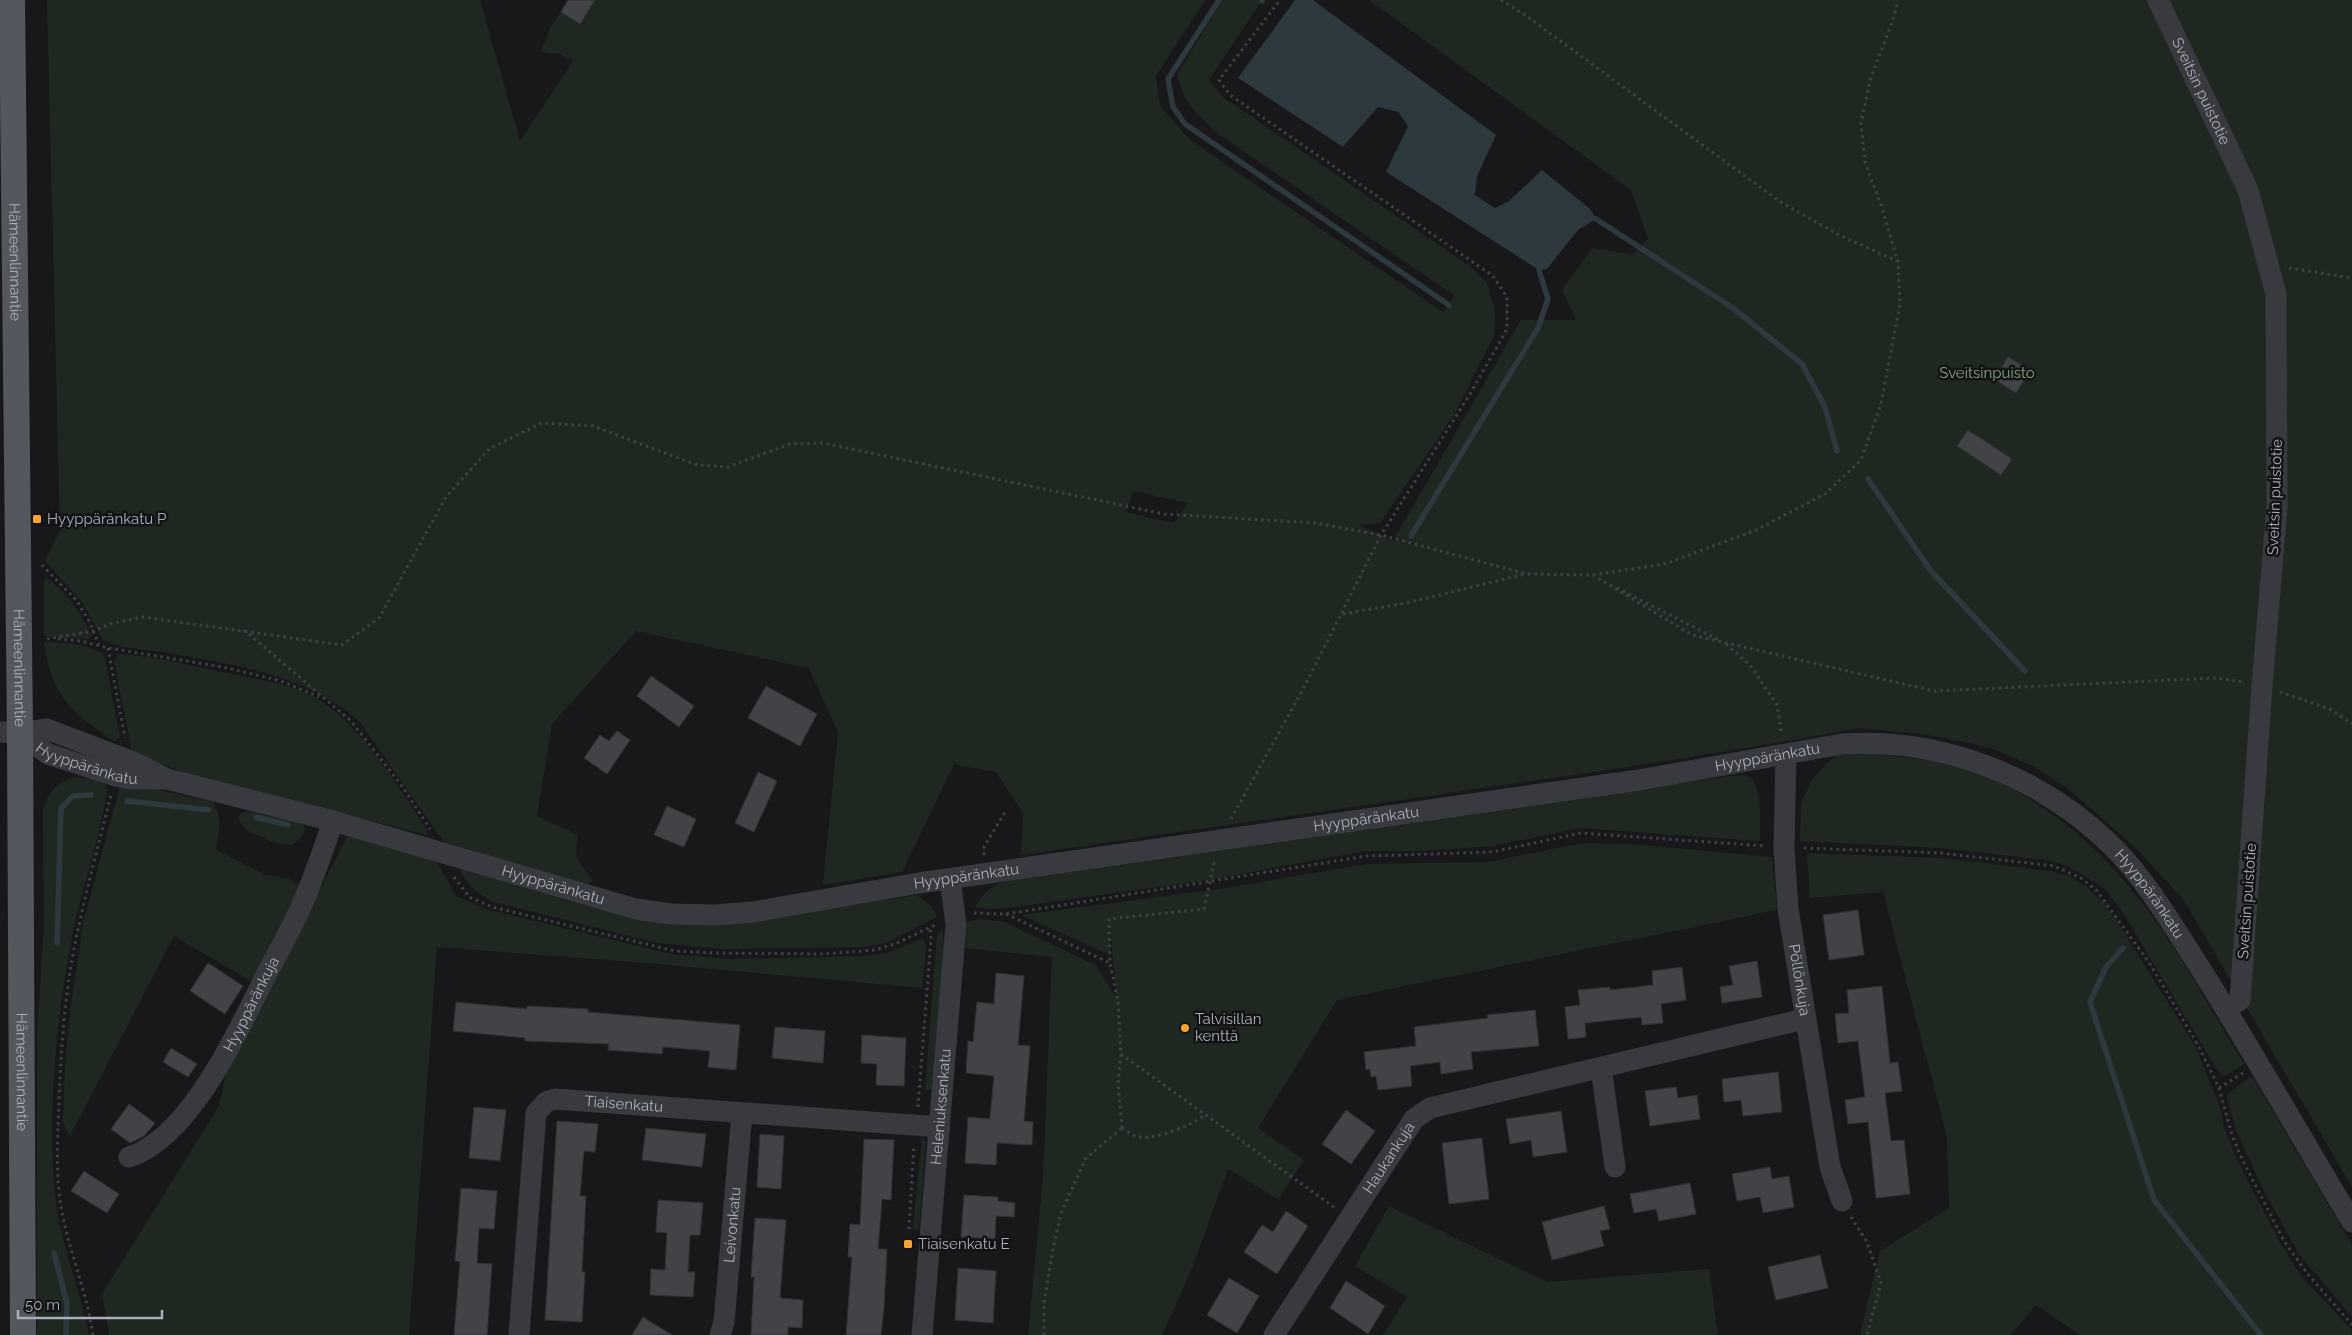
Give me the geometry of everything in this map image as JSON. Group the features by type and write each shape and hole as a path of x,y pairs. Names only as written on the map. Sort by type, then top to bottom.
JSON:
{"main road":[{"name":"Hämeenlinnantie","path":"12,0 10,733 22,1335"}],"street":[{"name":"Sveitsin puistotie","path":"2158,0 2248,190 2276,294 2277,507 2262,686 2240,1000 2226,1009"},
{"name":"Hyyppäränkatu","path":"10,733 48,754 119,766 130,779 167,779 333,821 636,909 671,914 715,915 753,912 950,879 1639,780 1842,744 1874,742 1940,750 1986,765 2028,784 2089,827 2112,846 2136,872 2226,1009 2352,1222"},
{"name":"Pöllönkuja","path":"1786,755 1784,848 1788,909 1804,1019 1810,1039 1830,1167 1842,1201"},
{"name":"Hyyppäränkuja","path":"129,1157 141,1153 175,1124 202,1092 224,1059 303,902 333,821"},
{"name":"Heleniuksenkatu","path":"922,1335 940,1127 955,917 950,879"},
{"name":"Haukankuja","path":"1274,1335 1414,1119 1430,1108 1804,1019"},
{"path":"1601,1068 1614,1166"},
{"name":"Tiaisenkatu","path":"519,1335 536,1113 541,1106 555,1099 940,1127"},
{"name":"Leivonkatu","path":"720,1335 724,1322 742,1113"}],"path":[{"path":"1122,1128 1118,1083 1121,1054 1118,1002 1110,963 1109,919 1204,909 1219,840 1342,614 1381,535 1470,394 1507,329 1507,297 1493,276 1230,95 1219,80 1280,0"},
{"path":"1501,0 1539,25 1780,201 1839,235 1898,262"},
{"path":"327,701 309,690 272,678 204,663 108,648 81,641 48,639 93,631 110,624 143,617 342,645 379,618 446,497 490,448 542,424 593,426 697,465 728,467 790,444 823,443 1164,514 1314,523 1381,535 1527,574 1592,575 1665,564 1756,530 1825,494 1861,460 1881,404 1900,304 1898,262 1881,205 1865,162 1861,122 1871,77 1898,0"},
{"path":"2268,265 2352,278"},
{"path":"42,558 42,566 77,601 99,645"},
{"path":"1342,614 1411,602 1527,574"},
{"path":"1592,575 1725,643 1750,665 1778,705 1786,755"},
{"path":"1592,575 1692,635 1934,691 2216,678 2262,686 2332,710 2352,724"},
{"path":"244,630 351,720 373,747 417,809 443,852 455,879 468,896 492,907 675,951 754,955 823,954 874,950 895,944 955,917 972,913 1006,914 1210,883 1367,856 1492,852 1581,833 1784,848 1941,853 2054,866 2081,878 2097,891 2150,964 2198,1046 2219,1088 2232,1135 2241,1157 2284,1241 2307,1273 2352,1325"},
{"path":"93,1335 90,1311 64,1222 59,1191 58,1129 60,1067 65,1010 76,940 125,739 108,648"},
{"path":"986,874 984,848 1005,812"},
{"path":"1006,914 1110,963"},
{"path":"1121,1054 1350,1219"},
{"path":"1122,1128 1135,1136 1152,1136 1188,1126 1206,1115"},
{"path":"1044,1335 1044,1303 1061,1213 1086,1158 1122,1128"},
{"path":"1842,1201 1867,1242 1881,1283 1867,1335"}],"green space":[{"name":"Sveitsinpuisto","path":"47,0 480,0 520,141 573,61 560,54 541,52 550,28 561,12 580,24 595,0 1205,0 1156,76 1160,106 1190,140 1443,312 1455,296 1217,133 1192,108 1177,75 1222,0 1257,0 1261,2 1209,80 1223,97 1471,267 1487,283 1495,311 1494,336 1454,415 1380,523 1359,525 1393,541 1521,320 1576,320 1562,290 1592,248 1633,255 1648,238 1631,190 1369,0 2352,0 2352,1187 2183,899 2136,848 2067,788 2033,766 1991,748 1930,735 1859,728 1621,768 1021,855 1023,813 996,772 954,764 902,872 823,885 838,733 809,668 636,631 552,724 537,816 578,835 576,850 578,860 593,881 585,886 443,841 359,721 315,692 267,673 163,652 125,647 103,640 82,602 45,561 60,531","holes":["1133,491 1188,503 1174,523 1126,512"]},
{"path":"47,578 68,597 83,619 92,636 88,639 44,636 44,580"},
{"path":"44,642 83,646 104,654 120,737 115,742 75,712 58,690 47,661"},
{"path":"118,655 162,659 290,687 324,703 354,729 368,745 427,830 427,835 187,774 132,752 114,661"},
{"path":"1860,753 1928,761 1955,766 1986,776 2028,798 2072,829 2131,888 2178,955 2244,1064 2224,1076 2217,1070 2124,914 2104,888 2067,866 2047,860 1941,848 1800,841 1801,803 1811,781 1827,763 1838,755"},
{"path":"1731,776 1748,776 1753,780 1760,806 1760,841 1580,828 1492,846 1423,851 1364,851 1209,880 1014,907 990,909 975,907 990,889 1011,879"},
{"path":"73,777 105,781 107,789 100,829 70,947 54,1071 52,1135 55,1196 61,1231 89,1335 37,1335 37,1034 44,927 43,811 47,799 53,790 61,782"},
{"path":"121,782 213,802 220,825 215,849 263,874 289,879 299,885 299,901 256,984 174,936 70,1136 63,1123 65,1067 70,1012 83,923"},
{"path":"246,811 302,823 305,829 301,838 292,845 278,844 246,830 239,820 240,814"},
{"path":"348,836 436,860 456,896 489,910 671,954 729,959 863,956 887,953 924,939 926,948 922,988 647,963 437,947 409,1335 109,1335 102,1294 219,1106 226,1074 267,990"},
{"path":"1584,843 1633,844 1772,857 1777,910 1337,1000 1258,1128 1304,1160 1278,1199 1228,1169 1191,1271 1162,1335 1028,1335 1043,1179 1052,957 965,948 967,922 980,919 1004,922 1096,965 1117,1000 1110,928 1110,955 1021,915 1226,888 1369,864 1489,862"},
{"path":"1807,853 1941,858 2050,871 2069,876 2086,886 2104,903 2120,926 2195,1046 2220,1107 2224,1127 2236,1157 2280,1243 2302,1277 2351,1329 2352,1335 2080,1335 2036,1305 2010,1335 1860,1335 1880,1251 1949,1208 1947,1137 1883,892 1810,898"},
{"path":"459,867 569,901 636,918 694,925 725,925 917,895 931,906 937,917 886,943 861,947 724,949 657,943 494,902 473,888 465,879"},
{"path":"942,928 944,947 932,1090 925,1090 937,935"},
{"path":"2252,1076 2352,1245 2352,1317 2299,1254 2263,1189 2237,1133 2226,1095"},
{"path":"922,1137 926,1143 919,1230 913,1229"},
{"path":"1389,1206 1547,1282 1709,1269 1718,1335 1383,1335 1407,1297 1355,1266"}],"shaded area":[{"path":"1295,0 1313,0 1496,135 1477,176 1475,195 1495,208 1509,201 1542,170 1590,209 1596,219 1578,230 1547,269 1539,270 1386,172 1408,126 1398,112 1378,107 1343,147 1238,78"}],"building":[{"path":"568,0 595,0 580,24 561,12"},
{"path":"2008,357 2030,370 2016,393 1994,379"},
{"path":"1968,430 2012,459 2001,475 1957,446"},
{"path":"651,676 694,706 679,727 637,696"},
{"path":"766,686 817,714 800,746 748,718"},
{"path":"617,731 630,740 607,774 584,758 600,735 609,741"},
{"path":"758,772 777,781 754,832 735,823"},
{"path":"667,806 696,819 684,847 654,835"},
{"path":"1858,910 1864,955 1829,960 1823,915"},
{"path":"1757,961 1762,997 1722,1003 1720,987 1733,985 1729,966"},
{"path":"208,963 243,986 225,1014 190,991"},
{"path":"1682,967 1686,1000 1661,1004 1663,1023 1642,1025 1641,1017 1585,1023 1586,1037 1568,1039 1565,1007 1580,1005 1578,990 1610,987 1610,990 1653,985 1652,971"},
{"path":"996,973 1024,976 1018,1045 1030,1046 1024,1121 1033,1122 1032,1145 997,1143 996,1165 965,1163 968,1117 990,1119 994,1076 966,1073 968,1041 973,1042 977,1002 994,1004"},
{"path":"1882,986 1890,1063 1898,1062 1902,1091 1885,1093 1891,1141 1904,1140 1910,1194 1876,1198 1868,1122 1848,1124 1845,1100 1865,1097 1858,1041 1838,1043 1835,1014 1849,1013 1847,990"},
{"path":"456,1002 527,1009 527,1006 588,1009 588,1012 740,1025 736,1070 708,1067 710,1051 663,1047 662,1054 608,1050 609,1044 525,1041 525,1038 453,1031"},
{"path":"1535,1010 1539,1046 1471,1052 1473,1069 1441,1074 1440,1062 1410,1066 1412,1086 1378,1090 1376,1076 1371,1077 1370,1069 1366,1070 1364,1052 1416,1046 1414,1027 1488,1018 1487,1015"},
{"path":"775,1027 825,1031 823,1063 772,1058"},
{"path":"862,1035 906,1038 904,1086 876,1085 877,1064 861,1063"},
{"path":"171,1048 197,1064 188,1077 163,1062"},
{"path":"1778,1072 1782,1112 1743,1116 1741,1100 1724,1102 1722,1079"},
{"path":"1676,1087 1678,1098 1697,1095 1700,1119 1650,1126 1645,1091"},
{"path":"129,1104 155,1123 144,1136 130,1143 111,1129"},
{"path":"474,1107 506,1110 500,1161 469,1158"},
{"path":"1346,1110 1375,1131 1351,1164 1322,1144"},
{"path":"1561,1111 1567,1152 1533,1157 1531,1140 1510,1144 1506,1119"},
{"path":"557,1121 598,1124 595,1152 584,1151 580,1196 586,1196 582,1272 585,1272 582,1322 545,1320"},
{"path":"646,1128 706,1134 702,1167 642,1160"},
{"path":"760,1134 784,1136 781,1189 757,1187"},
{"path":"1482,1138 1489,1199 1449,1204 1442,1143"},
{"path":"864,1139 894,1140 891,1200 882,1199 878,1249 887,1249 884,1308 881,1335 846,1335 852,1257 848,1257 850,1224 860,1225"},
{"path":"1770,1167 1772,1179 1789,1176 1794,1207 1763,1213 1760,1197 1737,1201 1732,1174"},
{"path":"84,1171 119,1194 107,1213 71,1191"},
{"path":"1690,1183 1696,1214 1659,1221 1656,1209 1634,1213 1630,1194"},
{"path":"461,1188 497,1191 494,1229 479,1228 477,1263 492,1264 487,1335 454,1335 460,1262 455,1261"},
{"path":"964,1195 998,1197 998,1201 1015,1203 1014,1217 996,1216 995,1239 961,1237"},
{"path":"658,1200 703,1203 700,1235 690,1235 688,1272 695,1272 693,1297 650,1295 651,1269 665,1270 667,1233 656,1232"},
{"path":"1604,1206 1610,1229 1600,1231 1604,1246 1552,1260 1542,1222"},
{"path":"1286,1211 1308,1226 1277,1274 1244,1252 1262,1225 1273,1232"},
{"path":"755,1218 786,1220 780,1298 803,1300 802,1328 788,1327 788,1335 751,1335 754,1277 751,1277"},
{"path":"1820,1255 1828,1288 1776,1300 1768,1267"},
{"path":"958,1268 996,1271 993,1323 955,1320"},
{"path":"1229,1278 1259,1296 1237,1333 1207,1315"},
{"path":"1346,1281 1385,1306 1368,1334 1330,1308"},
{"path":"643,1317 672,1335 632,1335"}],"waterway":[{"path":"1219,0 1168,79 1173,107 1185,124 1449,305"},
{"path":"1596,219 1733,308 1802,364 1825,407 1837,451"},
{"path":"1411,536 1538,328 1548,299 1539,270"},
{"path":"1868,479 1931,571 2025,671"},
{"path":"57,943 61,808 73,796 91,795"},
{"path":"127,801 209,810"},
{"path":"256,817 288,825"},
{"path":"2123,948 2106,967 2090,1002 2154,1200 2261,1335"},
{"path":"54,1253 67,1304 66,1335"}],"place":[{"name":"Hyyppäränkatu P","path":"37,519"},
{"name":"Talvisillan kenttä","path":"1185,1028"},
{"name":"Tiaisenkatu E","path":"908,1244"}]}
